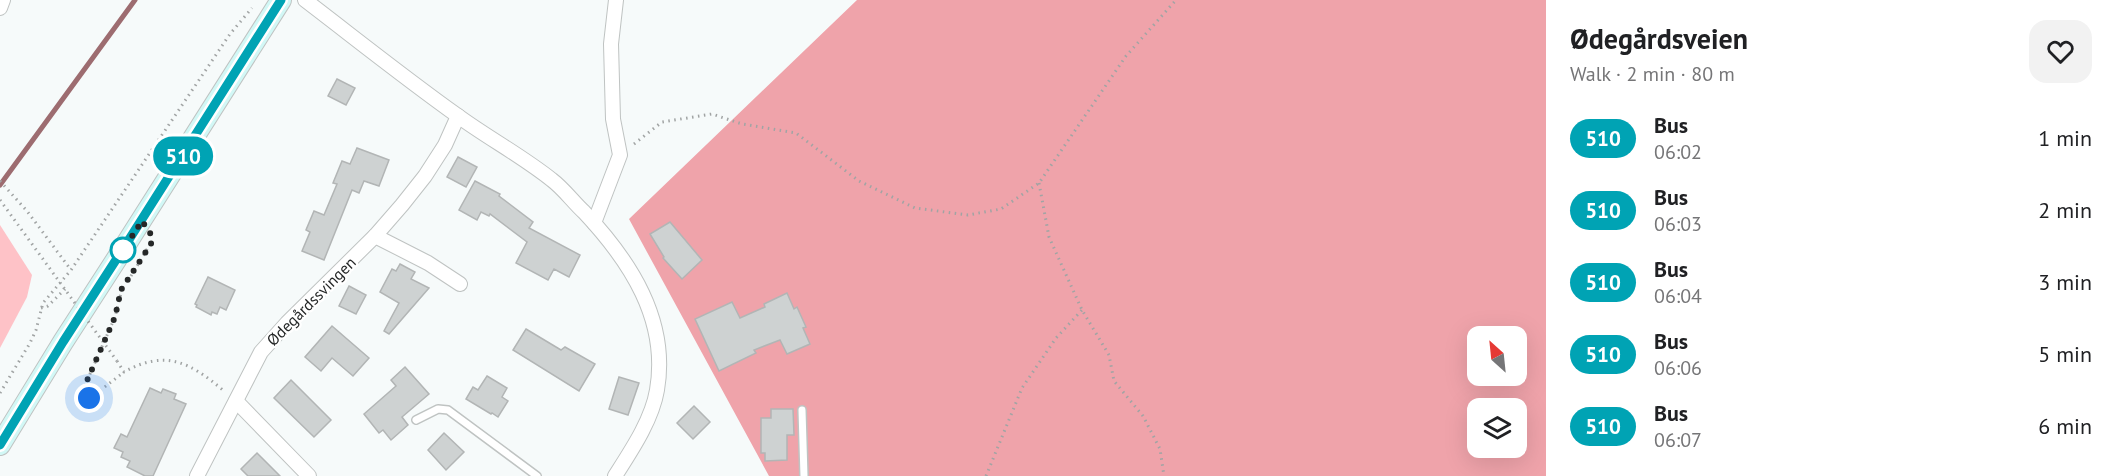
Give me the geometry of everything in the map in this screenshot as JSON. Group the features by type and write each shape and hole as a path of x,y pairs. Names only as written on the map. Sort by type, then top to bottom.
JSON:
{"main road":[{"path":"0,445 281,0"}],"street":[{"path":"0,8 3,0"},
{"path":"305,0 458,116 553,181 594,223 622,257 649,308 659,347 656,392 638,438 615,476"},
{"path":"594,223 620,155 613,119 611,44 616,0"},
{"name":"Ødegårdssvingen","path":"197,476 251,369 274,336 375,236 425,176 445,145 458,116"},
{"path":"375,236 428,263 460,284"},
{"path":"236,401 309,476"}],"lane":[{"path":"416,420 438,409 448,410 537,476"},
{"path":"802,410 804,476"}],"path":[{"path":"0,393 30,343 36,330 40,308 47,297 71,270 230,34 258,0"},
{"path":"620,155 662,122 712,114 742,124 796,133 859,181 915,208 968,215 1001,209 1039,183 1126,56 1176,0"},
{"path":"0,181 27,211 71,270"},
{"path":"1039,183 1049,237 1082,310 1109,355 1114,381 1143,416 1160,449 1164,476"},
{"path":"0,200 124,372"},
{"path":"142,221 152,236 151,244 121,290 115,317 86,383 84,394 86,397 93,396 124,372 140,363 153,359 169,359 189,366 236,401"},
{"path":"40,308 48,306 65,289"},
{"path":"986,476 1022,387 1056,338 1082,310"}],"shaded area":[{"path":"857,0 1546,0 1546,476 769,476 629,219"},
{"path":"0,225 32,275 27,297 0,348"}],"building":[{"path":"337,79 355,88 346,105 328,96"},
{"path":"357,148 389,160 379,186 364,181 359,193 352,190 324,260 302,251 310,232 306,230 314,211 324,215 337,184 333,183 342,161 350,164"},
{"path":"458,157 477,167 466,187 447,177"},
{"path":"475,181 500,194 499,196 533,222 529,228 580,255 569,277 554,269 548,280 516,263 527,242 490,214 489,216 481,212 477,220 459,210"},
{"path":"670,222 702,260 682,279 663,258 650,234"},
{"path":"400,264 415,272 411,279 429,288 389,334 384,331 399,303 380,292 392,269 396,271"},
{"path":"208,277 235,290 226,310 220,307 217,314 212,312 211,315 196,307 195,304"},
{"path":"349,286 366,295 356,314 339,306"},
{"path":"787,293 794,309 797,307 806,327 803,328 810,344 787,354 780,340 754,350 756,353 719,371 695,319 732,302 740,318 765,307 764,304"},
{"path":"332,326 369,358 353,376 332,358 321,371 305,357"},
{"path":"526,329 561,350 565,347 595,364 579,391 513,350"},
{"path":"405,367 429,394 402,417 408,425 391,440 383,430 379,433 364,414 396,386 391,380"},
{"path":"487,376 507,388 502,397 508,401 498,417 466,399 473,387 478,390"},
{"path":"619,377 639,383 628,415 609,409"},
{"path":"291,380 331,420 314,437 274,398"},
{"path":"150,388 161,393 163,389 176,394 174,399 186,404 153,476 145,476 127,467 130,461 121,457 123,452 114,448 121,434 127,437"},
{"path":"694,406 710,422 693,439 677,423"},
{"path":"771,409 793,409 794,435 787,435 787,460 765,461 765,453 761,453 761,418 771,418"},
{"path":"444,433 464,452 446,470 428,450"},
{"path":"257,453 280,476 248,476 241,469"}],"waterway":[{"path":"0,185 135,0"}],"bus line":[{"name":"510","path":"0,445 281,0"}],"route":[{"path":"89,398 84,394 86,383 109,333 121,290 151,244 152,236 142,221 123,250"}]}
